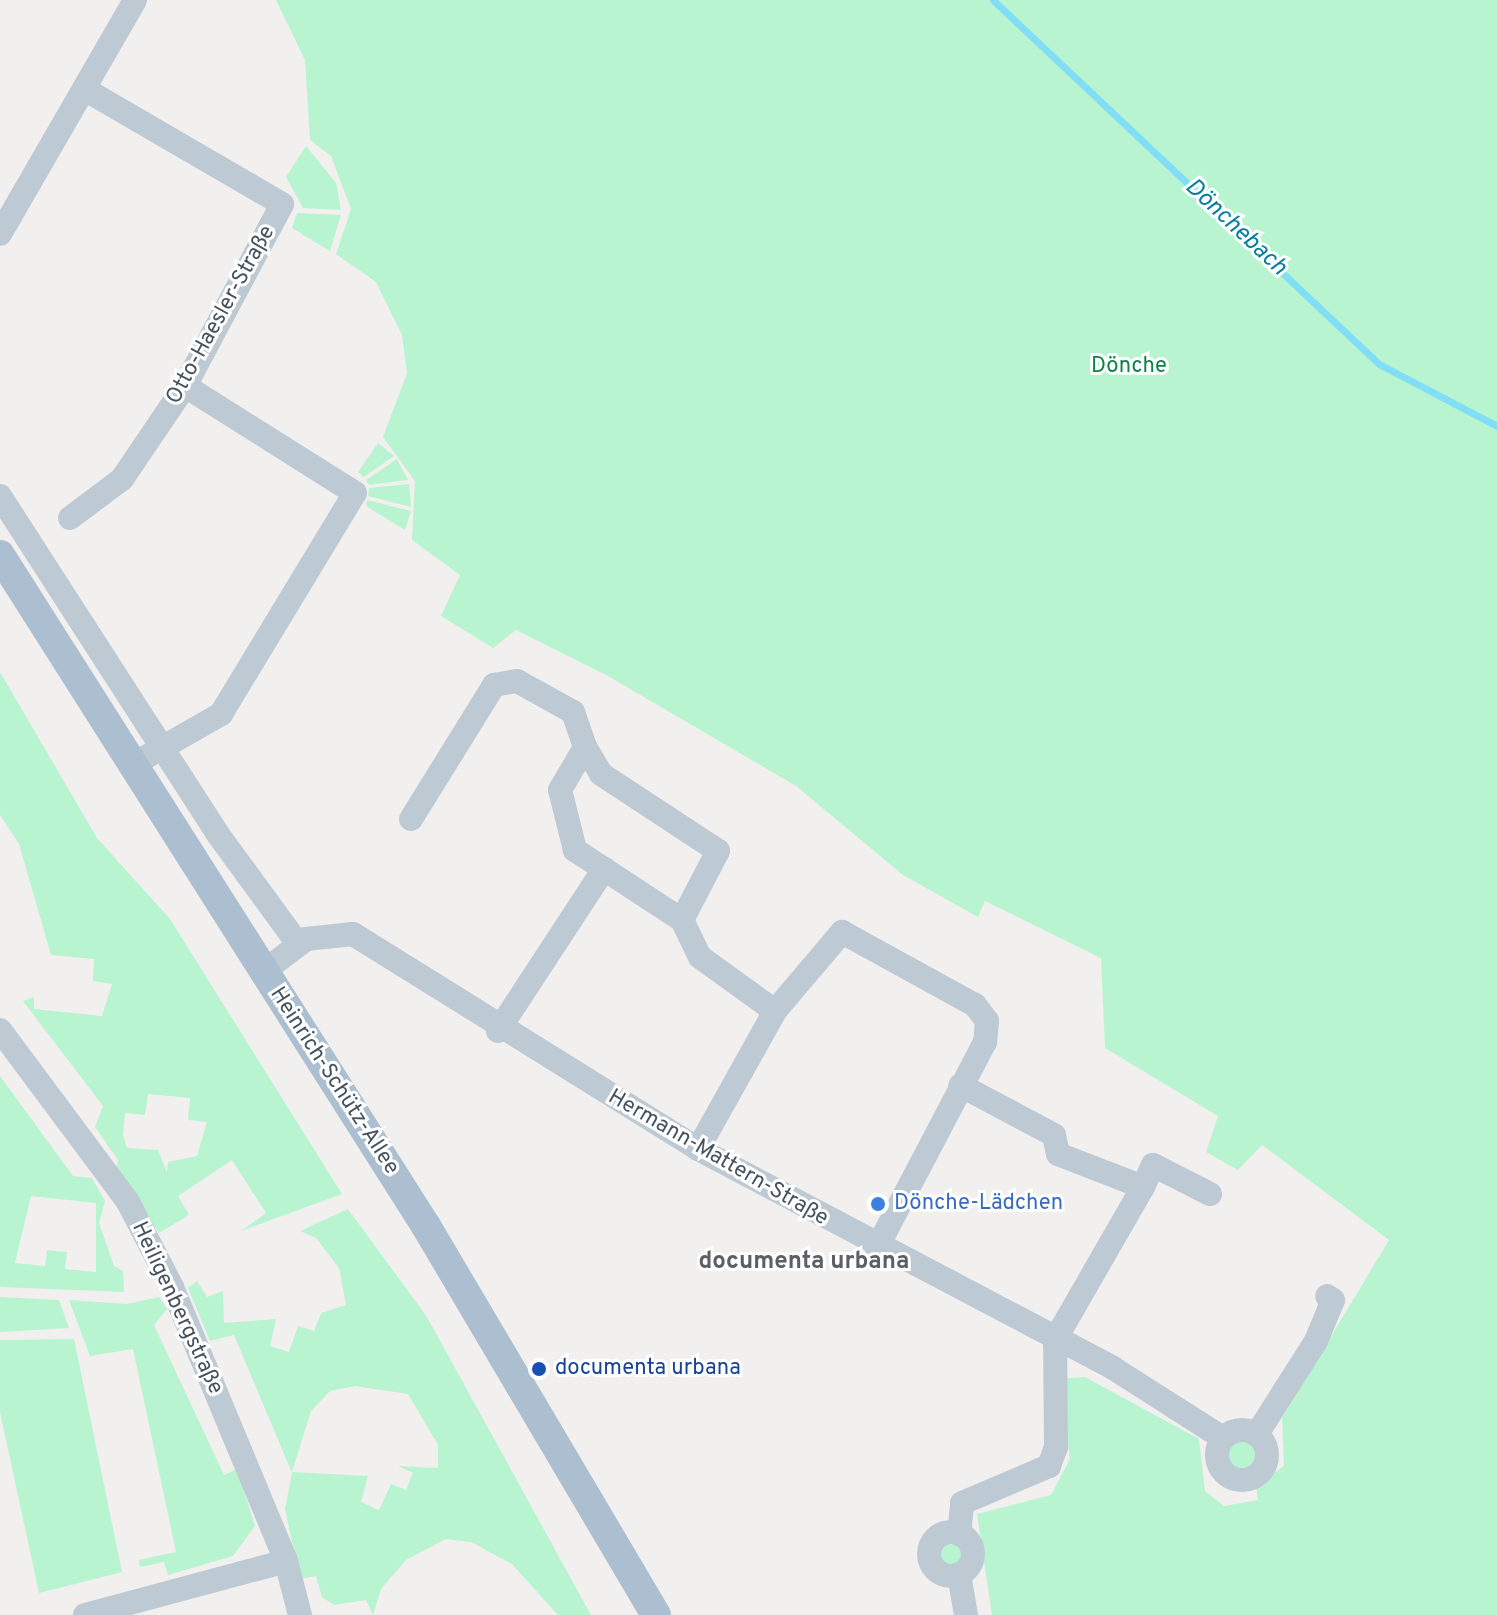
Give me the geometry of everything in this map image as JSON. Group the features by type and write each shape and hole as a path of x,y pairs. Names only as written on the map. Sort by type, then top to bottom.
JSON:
{"main road":[{"name":"Heinrich-Schütz-Allee","path":"1,557 426,1226 656,1615"}],"street":[{"path":"0,234 86,90 135,0"},
{"name":"Otto-Haesler-Straße","path":"70,518 122,479 185,386 282,204 86,90"},
{"path":"132,765 221,714 355,493 185,386"},
{"path":"0,496 298,944"},
{"path":"1,557 31,542"},
{"path":"411,819 494,685 517,681 573,712 585,747 601,774 718,851 682,920"},
{"path":"585,747 560,790 575,850 682,920 700,957 775,1011"},
{"path":"498,1031 604,869"},
{"name":"Hermann-Mattern-Straße","path":"263,972 298,944 331,932 353,934 498,1031 698,1149 877,1248 1201,1417 1223,1438"},
{"path":"698,1149 775,1011 842,932 975,1005 987,1021 985,1042 877,1248"},
{"name":"Heiligenbergstraße","path":"0,1030 128,1202 172,1287 286,1561 300,1615"},
{"path":"960,1085 1054,1135 1058,1154 1143,1187"},
{"path":"966,1615 959,1574 972,1554 959,1534 962,1503 1049,1466 1056,1447 1055,1340 1153,1165 1210,1194"},
{"path":"1257,1434 1316,1341 1333,1300 1327,1296"},
{"path":"1237,1430 1257,1434 1268,1454 1250,1479 1221,1470 1216,1456 1223,1438 1237,1430"},
{"path":"959,1534 935,1539 929,1555 935,1570 959,1574"},
{"path":"85,1615 286,1561"}],"green space":[{"name":"Dönche","path":"276,0 1497,0 1497,1615 992,1615 977,1514 1051,1495 1070,1459 1059,1379 1085,1377 1199,1439 1205,1491 1224,1506 1258,1500 1256,1485 1284,1466 1282,1418 1389,1240 1262,1145 1238,1170 1206,1152 1218,1116 1105,1048 1101,958 985,901 978,917 903,875 796,786 608,676 516,630 493,648 441,616 460,575 412,540 415,481 383,437 407,373 402,335 376,282 336,254 351,209 331,156 310,140 305,60"},
{"path":"306,146 336,183 341,210 303,208 286,177"},
{"path":"297,213 341,215 330,251 292,228"},
{"path":"378,443 394,456 364,477 358,472"},
{"path":"397,459 408,480 369,485 366,480"},
{"path":"409,484 411,507 368,496 369,488"},
{"path":"367,500 411,511 405,530 366,506"},
{"path":"0,672 97,838 170,919 342,1194 241,1231 266,1213 232,1160 178,1196 189,1215 159,1233 116,1172 118,1160 95,1127 103,1106 23,1001 34,997 34,1009 102,1016 112,984 93,981 94,959 51,955 19,844 0,815","holes":["148,1094 190,1098 188,1120 207,1122 197,1156 168,1162 167,1172 158,1150 127,1148 123,1135 125,1113 145,1115"]},
{"path":"0,1076 73,1176 92,1178 105,1201 99,1223 114,1266 123,1271 124,1292 0,1287","holes":["31,1196 96,1203 96,1272 65,1269 67,1252 47,1250 45,1266 15,1263"]},
{"path":"348,1209 427,1317 591,1615 558,1615 512,1564 471,1542 446,1539 406,1560 381,1589 373,1615 366,1600 334,1605 322,1597 316,1576 300,1579 285,1509 292,1473 234,1335 210,1341 188,1288 197,1281 207,1297 223,1291 224,1323 276,1319 270,1346 289,1352 298,1326 314,1331 321,1313 346,1305 339,1268 316,1238 300,1231","holes":["355,1386 408,1394 438,1445 438,1468 398,1466 413,1473 406,1490 391,1484 379,1510 361,1502 368,1476 292,1472 311,1411 330,1391"]},
{"path":"0,1297 59,1300 69,1328 0,1332"},
{"path":"159,1297 167,1309 154,1325 224,1475 237,1469 255,1526 233,1556 168,1575 164,1562 140,1567 139,1560 176,1552 133,1349 90,1356 69,1300 127,1304"},
{"path":"74,1339 122,1572 39,1593 0,1412 0,1340"},
{"path":"1242,1440 1252,1444 1256,1454 1252,1464 1242,1468 1232,1464 1228,1454 1232,1444"},
{"path":"950,1533 965,1539 971,1554 965,1569 950,1575 935,1569 929,1554 935,1539"}],"waterway":[{"name":"Dönchebach","path":"993,0 1379,364 1497,426"}],"place":[{"name":"Dönche-Lädchen","path":"878,1204"},
{"name":"documenta urbana","path":"539,1369"}],"district":[{"name":"documenta urbana","path":"804,1263"}]}
